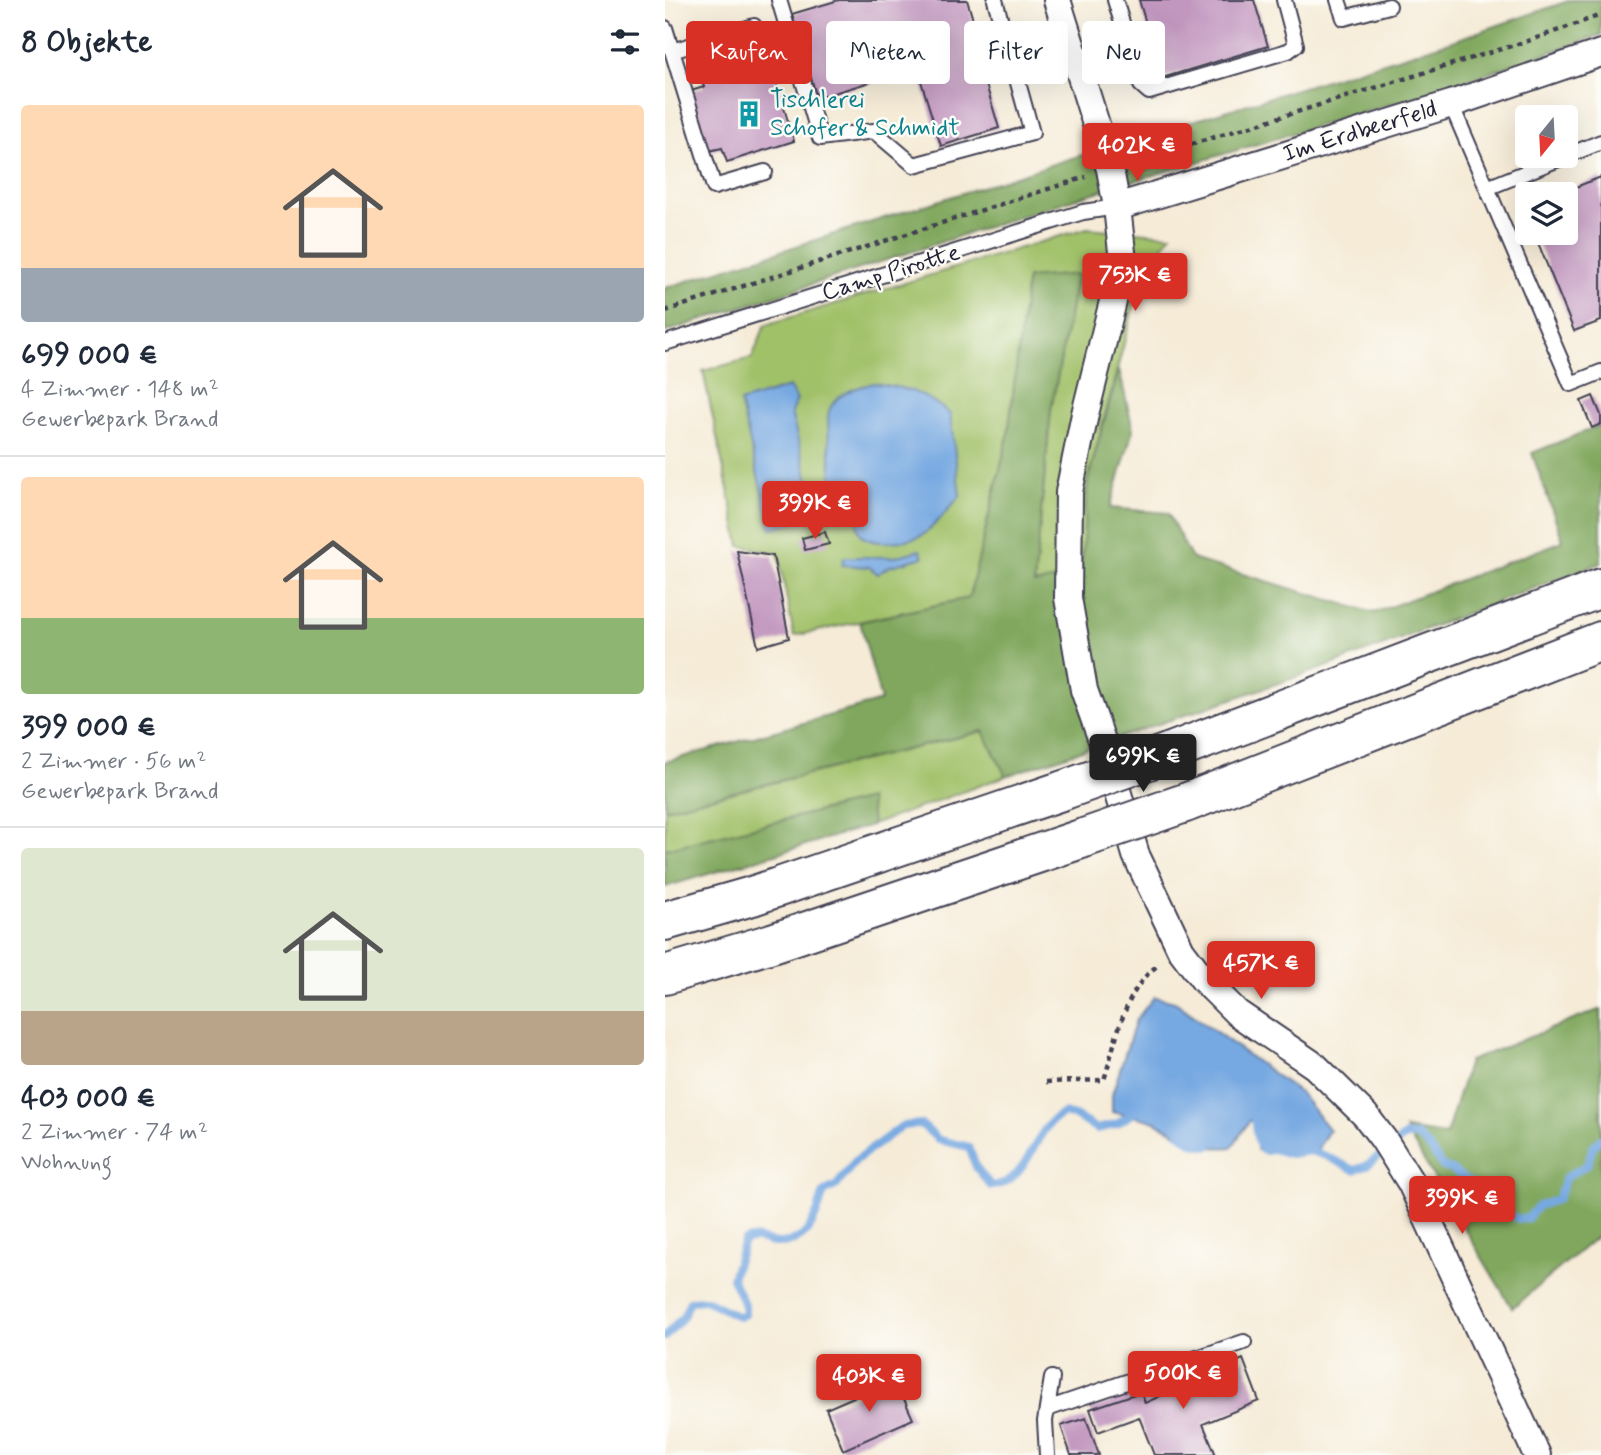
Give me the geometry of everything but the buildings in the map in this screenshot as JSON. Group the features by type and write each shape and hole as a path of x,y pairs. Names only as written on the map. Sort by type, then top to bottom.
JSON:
{"highway":[{"path":"665,921 752,896 1168,753 1601,588"},
{"path":"665,975 772,943 1185,803 1601,641"}],"street":[{"path":"1057,0 1110,169 1123,261 1085,414 1069,492 1068,598 1084,690 1104,746 1136,855 1181,950 1203,979 1237,1013 1315,1066 1365,1115 1390,1149 1411,1183 1537,1455"},
{"name":"Im Erdbeerfeld","path":"1117,207 1451,104 1601,53"}],"lane":[{"path":"779,0 820,138 874,131 914,165 1032,133 995,0"},
{"path":"1115,0 1141,85 1149,92 1288,51 1296,46 1284,0"},
{"path":"1338,0 1344,18 1388,6"},
{"path":"665,28 714,187 765,172"},
{"path":"672,51 686,47"},
{"path":"1451,104 1571,384 1601,372"},
{"path":"1487,188 1601,142"},
{"name":"Camp Pirotte","path":"665,343 1083,212 1117,207"},
{"path":"1047,1409 1244,1342"},
{"path":"1047,1455 1045,1421 1052,1378"}],"path":[{"path":"665,311 1110,169 1508,47 1601,15"},
{"path":"1046,1082 1104,1080 1127,1007 1148,971 1181,950"}],"green space":[{"path":"1571,0 1601,0 1601,35 1438,90 1077,198 665,332 665,288 1069,159 1446,43"},
{"path":"1087,228 1171,235 1141,279 1088,479 1081,573 1034,585 1051,410 1077,275 1027,279 1008,436 969,598 794,636 778,553 740,546 703,371 752,358 765,325"},
{"path":"1077,274 1051,410 1034,584 1081,573 1088,479 1119,369 1133,430 1110,508 1168,513 1192,559 1374,613 1563,541 1532,453 1601,425 1601,563 1326,667 1006,776 983,731 665,809 665,762 881,701 860,622 969,598 1008,436 1027,278"},
{"path":"983,731 1006,776 872,825 869,799 665,849 665,809"},
{"path":"869,799 872,825 665,887 665,849"},
{"path":"1601,1009 1601,1233 1512,1308 1405,1129 1446,1135 1469,1061"}],"water":[{"path":"874,383 915,392 950,414 960,496 925,533 903,541 874,541 861,535 857,526 856,508 840,497 832,478 829,411 842,395"},
{"path":"789,387 797,400 791,412 817,517 771,529 740,402"},
{"path":"920,550 923,557 888,567 878,574 869,567 842,565 844,557 894,557"},
{"path":"1154,997 1175,1002 1300,1093 1329,1130 1315,1153 1257,1150 1257,1121 1250,1120 1232,1147 1220,1148 1191,1141 1150,1120 1112,1112 1112,1095 1136,1020"}],"waterway":[{"path":"665,1337 683,1317 690,1301 706,1300 739,1317 745,1314 745,1306 732,1278 744,1241 757,1239 787,1242 804,1235 814,1220 824,1192 837,1185 856,1160 902,1126 921,1124 939,1140 969,1147 976,1167 991,1186 1012,1178 1026,1162 1043,1132 1053,1120 1064,1113 1097,1129 1117,1124 1136,1111"},
{"path":"1253,1112 1262,1150 1273,1149 1290,1154 1310,1151 1354,1170 1366,1166 1405,1136 1417,1136 1429,1147 1443,1167 1452,1170 1491,1197 1505,1212 1519,1219 1528,1218 1538,1206 1558,1199 1565,1178 1588,1164 1593,1146 1601,1139"},
{"path":"1180,1133 1193,1143 1209,1146"}],"place":[{"name":"Tischlerei Schofer & Schmidt","path":"749,114"}]}
